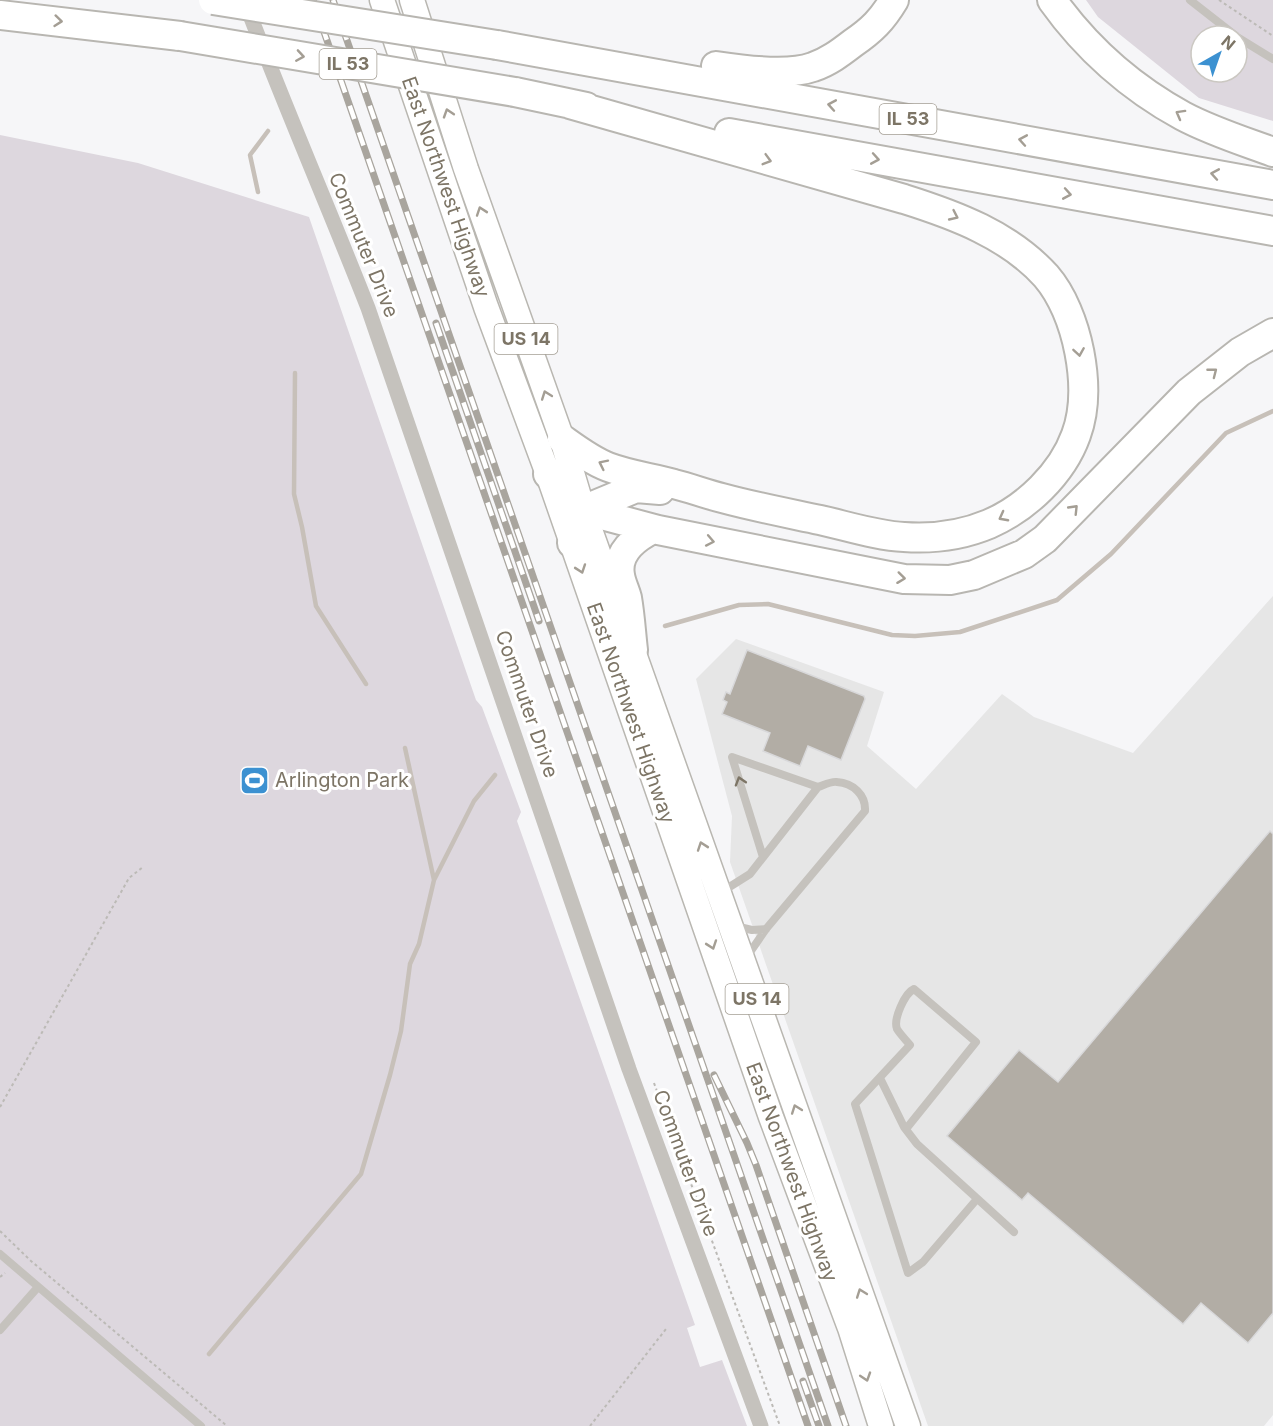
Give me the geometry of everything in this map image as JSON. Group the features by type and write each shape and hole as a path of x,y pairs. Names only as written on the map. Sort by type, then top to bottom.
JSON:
{"highway":[{"name":"IL 53","path":"213,0 497,45 1273,185"},
{"path":"544,54 628,53 747,71 811,68 833,58 860,39 883,19 894,0"},
{"path":"1052,0 1082,39 1112,67 1148,94 1184,117 1273,152"},
{"name":"IL 53","path":"0,15 180,36 515,92 570,104 1273,231"},
{"path":"562,439 607,467 719,497 902,537 934,538 987,525 1008,515 1027,502 1049,480 1076,435 1081,408 1082,378 1080,348 1061,299 1046,277 1015,248 945,212 570,104"},
{"path":"548,474 583,510 653,529 904,579 950,580 974,575 1024,554 1045,539 1189,392 1240,352 1273,333"},
{"path":"572,543 575,521 583,510 636,488 719,497"},
{"path":"633,650 627,598 619,574 621,559 630,544 653,529"}],"main road":[{"name":"East Northwest Highway","path":"382,0 486,307 548,474 771,1117 850,1328 881,1426"},
{"name":"East Northwest Highway","path":"412,0 466,169 562,439 583,510 908,1426"},
{"path":"693,890 718,892"}],"street":[{"name":"Commuter Drive","path":"244,0 309,166 369,308 629,1069 761,1426"}],"lane":[{"path":"1190,0 1221,24"},
{"path":"1249,44 1273,59"},
{"path":"763,856 732,757 818,787"},
{"path":"718,892 729,888 750,874 818,787 836,781 850,785 861,794 865,803 865,811 766,929 744,962"},
{"path":"730,924 741,929 766,929"},
{"path":"906,1129 976,1042 914,989 908,991 896,1022 897,1029 910,1045 855,1104 908,1273 923,1262 977,1199"},
{"path":"880,1078 906,1129 917,1144 1014,1232"},
{"path":"0,1254 201,1426"},
{"path":"0,1330 38,1287"}],"path":[{"path":"1219,0 1273,36"},
{"path":"0,1107 129,878 143,867"},
{"path":"654,1083 780,1426"},
{"path":"0,1231 31,1261 227,1426"},
{"path":"590,1426 666,1329"}],"shaded area":[{"path":"1086,0 1273,0 1273,121 1199,98 1098,17"},
{"name":"Arlington Park","path":"0,135 138,163 309,217 476,700 482,707 521,812 517,821 695,1325 687,1328 700,1367 722,1360 747,1426 0,1426"},
{"path":"1273,596 1273,1415 1264,1426 928,1426 730,862 732,816 696,679 736,639 884,692 867,746 916,789 1002,694 1034,717 1133,753"}],"building":[{"path":"747,650 864,696 865,699 841,760 808,746 800,766 763,751 770,733 722,714 727,702 723,700 726,692 730,694"},
{"path":"1270,831 1273,834 1273,1313 1248,1343 1201,1303 1183,1324 1028,1193 1022,1200 947,1136 1019,1050 1058,1082"}],"waterway":[{"path":"258,192 250,155 268,131"},
{"path":"295,373 294,494 316,606 366,684"},
{"path":"665,626 739,605 768,604 892,635 915,636 960,632 1057,600 1111,554 1226,433 1273,411"},
{"path":"405,748 434,880"},
{"path":"209,1354 361,1174 401,1031 410,964 419,944 434,880 474,801 495,775"}],"railway":[{"path":"313,0 808,1426"},
{"path":"333,0 828,1426"},
{"path":"436,323 539,621"},
{"path":"714,1075 756,1165 846,1426"},
{"path":"803,1381 819,1426"}],"place":[{"name":"Arlington Park","path":"254,780"}]}
